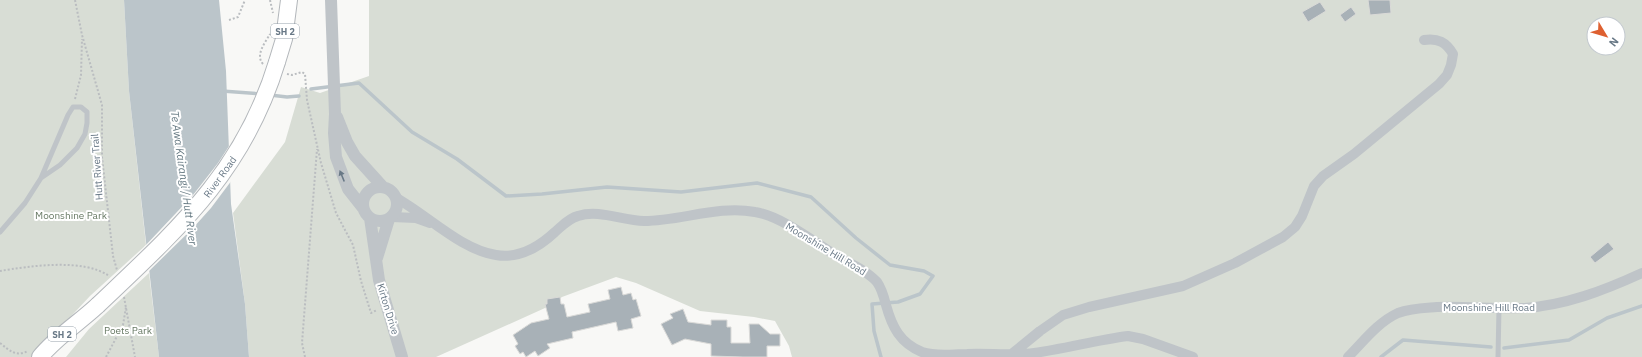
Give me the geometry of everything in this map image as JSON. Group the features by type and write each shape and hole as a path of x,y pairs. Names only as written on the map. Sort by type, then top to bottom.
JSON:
{"highway":[{"name":"River Road","path":"40,357 62,333 93,310 178,229 210,193 223,175 254,123 271,83 284,39 289,0"},
{"name":"River Road","path":"55,357 93,310"}],"street":[{"path":"331,0 335,108 334,133 339,169 348,189 367,213 379,221 390,218 397,208 396,198 388,189 382,187 372,189 364,198 367,213"},
{"path":"1013,353 1063,315 1089,306 1183,286 1235,263 1283,237 1295,227 1302,216 1314,186 1323,176 1354,154 1424,98 1447,75 1453,54 1442,42 1433,39 1424,40"},
{"path":"335,108 347,142 355,156 382,187"},
{"name":"Moonshine Hill Road","path":"396,198 421,212 434,224"},
{"name":"Moonshine Hill Road","path":"390,218 416,218 434,224 488,254 505,256 515,255 531,250 545,241 572,219 583,215 594,214 646,221 713,212 756,212 771,217 794,229 868,274 879,285 884,294 892,324 898,334 906,342 922,352 944,355 1031,353 1128,336 1143,339 1193,357"},
{"name":"Kirton Drive","path":"367,213 379,280 402,357"},
{"name":"Kirton Drive","path":"376,260 390,218"},
{"name":"Moonshine Hill Road","path":"1348,357 1381,324 1390,317 1408,310 1464,306 1499,308 1544,306 1577,298 1617,284 1642,273"}],"lane":[{"path":"0,232 25,203 41,178 68,115 73,107 82,107 87,112 87,123 85,134 77,148 60,165 41,178"},
{"path":"1498,357 1499,308"}],"path":[{"name":"Hutt River Trail","path":"75,0 82,35 102,105 102,157 113,256 119,277"},
{"path":"229,20 238,17 245,0"},
{"path":"270,34 260,55 260,60 292,75 302,72 305,74 307,100 317,146 336,213 353,244 361,281 371,313 386,307"},
{"path":"73,107 81,75 82,35"},
{"path":"305,357 302,343 317,146"},
{"path":"0,271 32,266 60,265 85,267 109,275 112,281"},
{"path":"122,290 126,304 135,357"},
{"path":"106,357 123,324 126,304 119,292"},
{"path":"17,357 22,356"}],"green space":[{"name":"Moonshine Park","path":"0,0 124,0 129,91 146,245 90,296 33,357 0,357"},
{"path":"369,0 1642,0 1642,357 792,357 789,346 775,321 700,311 636,283 616,277 562,297 545,308 436,357 249,357 245,304 233,213 285,142 301,87 320,93 369,76"},
{"name":"Poets Park","path":"149,273 159,357 66,357 89,329"}],"water":[{"name":"Te Awa Kairangi / Hutt River","path":"124,0 219,0 226,71 231,204 245,304 249,357 159,357 129,91"}],"pier":[{"path":"231,143 232,180 211,208 193,228 147,273 144,247 193,195 218,163"}],"building":[{"path":"1368,0 1390,0 1391,13 1370,15"},
{"path":"1320,2 1326,11 1308,22 1302,12"},
{"path":"1351,7 1356,14 1345,22 1340,15"},
{"path":"1608,242 1614,249 1595,263 1590,257"},
{"path":"621,287 623,295 631,293 633,300 636,299 641,316 631,319 633,328 618,331 616,322 572,332 573,338 547,344 550,348 538,356 535,351 526,357 523,352 520,354 515,346 518,344 513,335 531,323 549,319 545,304 547,304 547,299 560,297 561,304 564,304 567,317 590,312 588,304 610,299 608,290"},
{"path":"683,309 688,322 711,325 711,320 727,320 727,327 731,327 731,343 750,343 749,324 759,324 770,334 780,334 780,346 767,346 767,357 743,357 711,356 711,344 685,339 672,345 661,324 673,318 670,314"}],"waterway":[{"path":"311,89 359,83 412,132 457,159 506,196 542,194 607,187 681,192 757,183 811,197 856,238 890,265 924,271 933,276 920,294 898,302 872,304 874,331 881,357"},
{"path":"222,91 262,94"},
{"path":"270,95 287,97 299,96"},
{"path":"1504,348 1569,340 1607,318 1642,306"},
{"path":"1381,357 1403,340 1491,347"}]}
